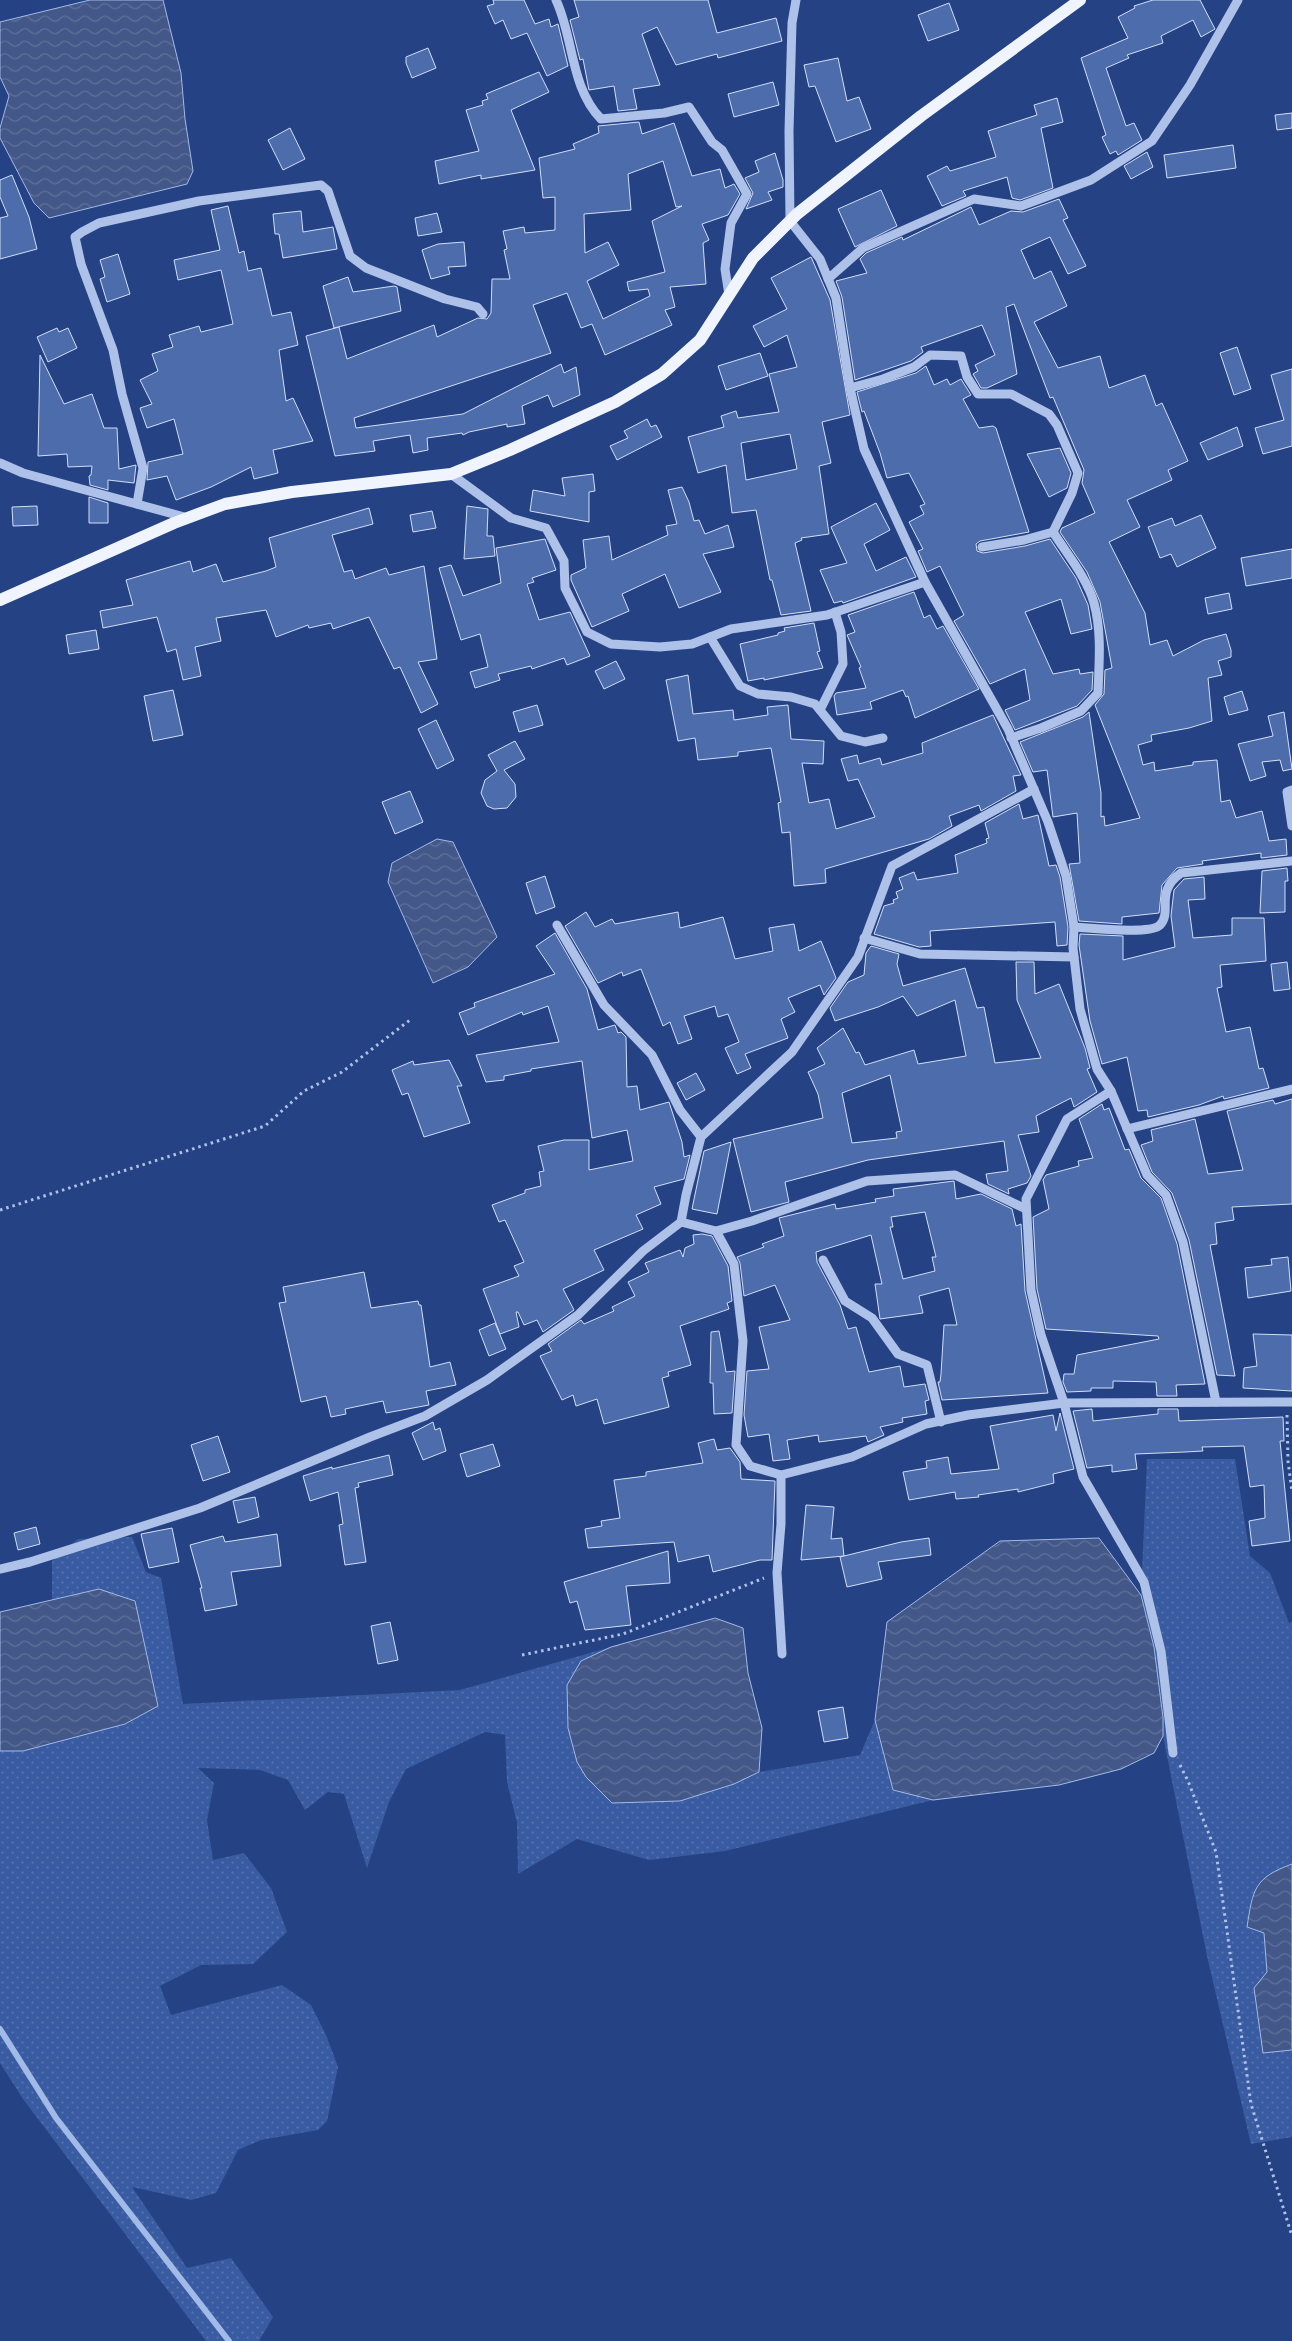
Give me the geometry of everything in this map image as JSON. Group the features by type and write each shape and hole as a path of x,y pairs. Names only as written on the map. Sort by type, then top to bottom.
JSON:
{"main road":[{"path":"0,600 188,518 225,504 273,496 451,474 510,450 615,402 662,374 700,340 753,258 790,221 922,116 1080,0"}],"street":[{"path":"556,0 562,13 579,80 591,109 601,119 664,113 689,107 712,142 722,150 747,194 730,223 724,269 729,295"},
{"path":"796,0 792,23 789,131 790,221 820,259 836,298 850,388 864,449 926,582 1011,738 1048,822 1066,876 1074,927 1074,957 1080,1009 1097,1070 1112,1091 1126,1129 1147,1174 1166,1195 1183,1242 1216,1402"},
{"path":"828,279 863,248 974,199 1021,206 1091,180 1152,141 1190,84 1238,0"},
{"path":"137,504 143,468 122,394 113,350 81,264 75,237 82,232 99,223 199,201 321,185 328,190 350,256 366,268 445,299 477,306 483,314"},
{"path":"850,388 883,379 906,370 930,355 961,356 967,377 978,394 1012,394 1049,414 1057,425 1078,473 1072,493 1053,532 1024,540 982,547"},
{"path":"0,463 23,473 188,518"},
{"path":"451,474 511,518 546,528 564,561 565,588 587,632 611,644 660,647 692,644 731,629 836,612 926,582"},
{"path":"1011,738 1081,711 1098,692 1100,639 1094,602 1053,532"},
{"path":"820,710 843,664 841,632 836,612"},
{"path":"710,638 740,686 758,694 791,697 815,704 841,736 865,742 883,738"},
{"path":"0,1569 30,1562 200,1508 425,1416 487,1380 578,1315 643,1251 681,1222 701,1137 792,1052 858,957 892,866 1034,789"},
{"path":"1292,790 1287,792 1292,826"},
{"path":"1074,927 1141,930 1156,927 1163,920 1165,892 1174,878 1181,873 1292,860"},
{"path":"557,925 604,1004 652,1055 680,1110 701,1137"},
{"path":"864,938 920,954 1074,957"},
{"path":"1126,1129 1292,1089"},
{"path":"1112,1091 1067,1119 1026,1199 1031,1290 1049,1364 1064,1403 1083,1477 1144,1582 1160,1651 1173,1753"},
{"path":"681,1222 716,1231 752,1221 867,1181 955,1175 1026,1209"},
{"path":"716,1231 734,1264 743,1341 736,1445 750,1466 781,1474 852,1457 926,1424 968,1415 1064,1403 1290,1402"},
{"path":"823,1260 845,1301 872,1318 898,1354 927,1364 941,1422"},
{"path":"781,1474 781,1524 777,1573 782,1654"}],"path":[{"path":"0,1210 265,1126 304,1091 342,1072 410,1020"},
{"path":"1290,1402 1288,1461 1292,1492"},
{"path":"522,1654 623,1634 777,1573"},
{"path":"1173,1753 1188,1781 1216,1852 1251,2104 1292,2236"}],"shaded area":[{"path":"1147,1459 1235,1459 1250,1556 1270,1573 1289,1623 1292,1622 1292,2137 1251,2144 1207,1956 1163,1736 1163,1718 1154,1647 1141,1595"},
{"path":"132,1537 146,1572 161,1578 183,1704 460,1690 611,1647 581,1661 734,1784 759,1772 860,1755 875,1720 893,1790 933,1800 725,1851 649,1860 577,1839 518,1874 517,1823 507,1782 505,1735 485,1732 406,1769 389,1802 367,1868 344,1794 328,1792 305,1810 288,1780 260,1770 198,1768 214,1783 207,1820 213,1860 244,1853 271,1888 287,1932 253,1964 201,1965 160,1986 171,2015 282,1985 311,2005 326,2035 338,2067 327,2121 318,2130 261,2140 238,2150 216,2193 191,2200 132,2187 187,2268 231,2258 273,2317 259,2341 206,2341 23,2099 0,2063 0,1751 23,1751 125,1724 158,1706 99,1589 52,1600 52,1561 78,1539"}],"water":[{"path":"90,0 163,0 181,73 185,119 193,171 187,184 49,218 34,203 0,138 0,128 9,96 0,77 0,22"},
{"path":"437,839 453,842 497,937 468,967 433,983 388,882 392,863"},
{"path":"1099,1538 1141,1595 1154,1647 1163,1718 1163,1736 1154,1753 1121,1769 1059,1785 933,1800 893,1790 875,1720 887,1622 1000,1541"},
{"path":"99,1589 135,1601 158,1706 125,1724 23,1751 0,1751 0,1612"},
{"path":"715,1618 743,1628 748,1673 762,1728 759,1772 734,1784 680,1801 612,1803 586,1777 577,1762 568,1728 567,1685 581,1661 611,1647"},
{"path":"1292,1864 1292,2050 1263,2053 1254,1988 1267,1972 1264,1933 1247,1927 1254,1894 1263,1880 1279,1869"}],"building":[{"path":"493,0 524,0 535,24 549,19 551,27 558,24 568,66 547,76 527,33 511,39 503,20 495,24 487,6 494,4"},
{"path":"574,0 708,0 717,33 776,18 782,41 718,58 717,54 676,65 657,27 642,34 660,85 633,89 637,109 618,111 614,86 589,90 583,59 580,60 570,20 579,17"},
{"path":"1153,0 1200,0 1215,29 1201,37 1193,20 1161,36 1163,43 1127,55 1129,58 1106,68 1126,126 1134,123 1142,140 1118,155 1116,151 1110,154 1102,137 1106,135 1081,58 1128,38 1118,17 1135,8 1134,6"},
{"path":"949,3 959,30 928,41 918,15"},
{"path":"428,48 436,68 412,78 406,63 406,57"},
{"path":"838,58 847,101 859,97 871,129 836,142 815,86 809,87 804,65"},
{"path":"539,72 549,92 511,110 535,170 481,179 481,175 439,184 435,161 479,151 466,110 483,105 482,101 488,99 486,94"},
{"path":"773,82 779,105 734,117 728,94"},
{"path":"1057,98 1063,122 1041,128 1053,188 1020,200 1012,198 1007,177 963,191 966,196 942,206 927,176 947,166 950,171 996,157 988,131 1037,115 1034,105"},
{"path":"1292,113 1292,128 1277,130 1275,115"},
{"path":"639,122 642,134 674,123 692,176 720,169 725,188 734,184 740,194 728,215 702,224 709,240 703,243 706,284 670,287 675,307 665,310 672,325 605,355 592,324 581,328 567,293 533,305 551,353 354,418 356,428 463,414 561,364 564,373 576,367 580,395 553,407 548,395 522,406 525,424 507,427 507,424 463,435 462,433 427,438 428,450 413,453 410,435 373,441 375,451 335,456 306,336 339,327 347,359 434,325 437,337 478,318 487,319 491,313 492,279 510,279 504,250 507,249 503,231 524,227 525,233 555,230 555,197 543,198 539,158 575,149 573,144 599,133 598,126","holes":["663,161 676,207 682,206 652,221 665,272 627,282 629,291 648,289 650,296 603,319 587,281 619,265 608,242 585,253 584,214 631,210 628,174"]},
{"path":"290,128 305,159 283,170 268,140"},
{"path":"1233,145 1236,168 1167,178 1164,155"},
{"path":"1147,152 1153,167 1131,179 1124,166"},
{"path":"775,153 783,180 783,187 768,192 772,200 746,209 753,193 745,178 759,172 755,161"},
{"path":"12,175 29,217 37,249 0,259 0,218 8,216 0,197 0,180"},
{"path":"881,190 897,226 855,247 838,209"},
{"path":"1059,199 1068,218 1063,220 1086,266 1068,274 1050,237 1021,250 1034,279 1051,271 1067,306 1034,322 1058,368 1100,356 1109,388 1145,375 1156,406 1162,403 1188,461 1168,470 1172,480 1127,500 1140,527 1109,542 1145,613 1150,645 1167,640 1173,656 1204,640 1226,634 1231,650 1231,657 1218,661 1222,675 1208,678 1212,721 1189,728 1151,735 1152,741 1138,745 1143,765 1154,762 1155,771 1193,765 1193,762 1217,760 1221,802 1230,800 1236,818 1262,811 1269,841 1286,839 1287,855 1261,858 1261,853 1202,861 1203,864 1177,868 1162,885 1159,913 1122,917 1122,924 1079,921 1069,864 1080,863 1077,813 1053,817 1047,770 1033,772 1020,742 1083,717 1089,712 1101,793 1101,817 1104,816 1105,826 1140,818 1095,705 1104,694 1105,670 1112,668 1100,602 1087,572 1060,532 1062,528 1095,513 1082,483 1084,470 1053,397 1050,398 1014,304 1006,307 1017,374 987,388 981,388 973,374 978,371 975,365 995,355 982,325 921,347 923,352 911,361 855,380 842,297 836,281 867,273 860,259 866,253 902,237 903,240 971,207 979,225 1011,211 1023,212"},
{"path":"228,206 239,253 244,251 248,271 261,268 272,316 291,312 298,345 279,350 286,401 293,398 313,441 273,450 278,473 254,479 251,467 211,487 176,500 167,476 147,480 148,462 183,454 174,419 147,428 140,408 152,404 140,380 158,371 152,354 173,347 169,335 199,326 201,332 233,324 221,270 178,280 174,260 220,250 211,210"},
{"path":"301,211 303,232 333,227 337,249 283,258 279,234 275,234 273,214"},
{"path":"437,213 442,232 418,236 415,218"},
{"path":"464,242 466,266 448,267 450,274 431,279 422,250 438,244"},
{"path":"118,254 130,294 107,302 100,279 105,277 100,260"},
{"path":"811,257 830,300 850,415 822,422 831,463 819,466 829,534 801,538 802,540 795,543 811,611 781,615 772,580 770,580 756,510 732,513 726,465 698,473 688,437 724,427 721,416 736,411 738,418 779,412 769,374 797,367 787,335 764,347 753,326 787,309 771,278","holes":["790,434 797,469 746,480 741,443"]},
{"path":"348,277 353,292 397,287 401,311 334,328 323,286"},
{"path":"57,328 59,332 68,328 77,348 48,362 37,337"},
{"path":"1237,347 1251,389 1234,395 1220,353"},
{"path":"760,353 768,376 726,390 718,366"},
{"path":"40,355 64,404 92,394 104,428 117,428 119,469 136,465 134,483 108,480 108,490 90,485 89,476 91,475 92,466 68,467 67,454 38,456"},
{"path":"926,366 934,385 947,379 950,385 961,379 971,395 963,399 979,428 993,426 996,428 1029,532 980,541 976,544 977,551 983,553 1025,546 1050,539 1076,578 1088,605 1092,629 1071,634 1061,599 1025,612 1053,674 1079,669 1080,674 1093,672 1092,690 1077,706 1015,730 1005,710 1030,700 1025,669 990,684 954,621 964,615 940,566 927,572 918,551 923,549 909,522 924,514 920,506 925,504 909,473 887,478 880,453 864,411 862,412 857,392 916,373"},
{"path":"1292,369 1292,446 1263,454 1255,428 1284,420 1271,375"},
{"path":"647,419 651,427 656,425 662,437 617,460 610,446 628,438 624,431"},
{"path":"1237,427 1243,446 1208,460 1200,443"},
{"path":"1060,448 1071,473 1067,488 1049,497 1027,454"},
{"path":"593,474 595,491 589,492 589,522 530,511 533,490 565,496 562,478"},
{"path":"682,487 689,502 694,521 699,520 705,534 728,525 734,547 703,554 721,592 679,608 665,574 622,594 629,611 592,627 571,580 571,575 586,568 583,540 609,536 612,560 668,535 666,526 677,524 668,490"},
{"path":"89,497 108,503 108,523 89,523"},
{"path":"876,503 890,530 864,544 876,571 906,557 916,577 843,603 842,601 834,603 820,570 847,563 831,527"},
{"path":"37,506 38,525 13,526 12,507"},
{"path":"467,506 488,509 487,536 493,536 495,556 464,559"},
{"path":"369,508 373,524 332,535 344,572 352,570 355,579 386,568 389,575 424,566 437,659 418,662 438,704 421,713 400,667 394,669 369,617 333,629 331,623 309,628 308,625 276,637 266,610 216,618 221,641 195,647 201,676 183,680 176,649 167,652 157,617 103,628 100,611 133,605 126,580 190,561 193,572 216,564 223,582 266,571 276,567 269,538"},
{"path":"432,511 436,528 413,532 410,515"},
{"path":"1201,515 1216,548 1177,567 1171,554 1160,558 1148,527 1172,518 1175,526"},
{"path":"545,539 556,570 532,578 534,582 527,584 539,620 570,612 590,656 567,665 564,658 532,669 531,666 498,674 500,680 475,688 470,672 488,667 480,634 461,640 439,568 451,565 463,596 501,583 496,548"},
{"path":"1292,549 1292,578 1246,586 1241,558"},
{"path":"914,592 924,618 930,615 937,629 943,626 979,689 915,718 908,696 906,697 903,690 870,702 872,709 837,715 834,696 836,693 866,688 859,668 861,667 847,635 855,632 848,615"},
{"path":"1229,593 1232,609 1208,614 1205,598"},
{"path":"814,623 820,651 817,652 823,668 764,680 764,678 748,681 740,644 778,635 778,633 785,631 784,628"},
{"path":"96,630 99,649 69,654 66,635"},
{"path":"616,661 625,679 604,689 595,671"},
{"path":"688,675 693,714 733,710 734,720 768,715 767,707 788,705 791,739 824,741 823,764 802,763 809,803 829,799 836,829 875,817 858,779 848,781 841,759 857,755 859,764 880,758 882,765 923,753 922,743 993,715 1021,775 1013,776 1016,791 981,811 979,805 949,816 952,826 929,839 825,869 826,883 794,886 790,832 782,833 778,803 781,802 771,748 738,752 738,756 698,760 695,738 678,741 666,680"},
{"path":"173,690 183,735 153,741 144,696"},
{"path":"1242,691 1248,710 1229,715 1224,697"},
{"path":"537,705 543,725 519,732 513,712"},
{"path":"1284,712 1292,769 1283,771 1280,760 1262,762 1266,776 1250,781 1238,744 1273,736 1268,716"},
{"path":"436,720 454,760 437,769 418,729"},
{"path":"515,741 525,759 504,770 515,784 516,797 507,808 494,809 487,806 481,793 485,780 497,771 488,755"},
{"path":"410,791 423,822 395,834 382,802"},
{"path":"1019,804 1023,819 1038,815 1049,866 1056,865 1060,877 1068,927 1067,945 1057,946 1055,922 930,931 931,946 919,947 874,934 884,906 894,903 893,900 898,898 896,892 903,889 899,878 914,872 917,880 958,873 955,855 987,843 986,839 989,838 985,823"},
{"path":"1287,868 1288,881 1285,881 1285,912 1260,913 1262,871"},
{"path":"545,876 555,907 536,914 526,883"},
{"path":"1204,877 1205,899 1188,900 1193,938 1232,935 1232,918 1264,918 1266,961 1220,965 1222,987 1217,988 1226,1032 1250,1027 1259,1069 1263,1068 1269,1088 1224,1099 1223,1096 1199,1105 1148,1117 1147,1110 1138,1111 1127,1057 1102,1064 1090,1021 1079,945 1080,934 1123,936 1123,960 1175,947 1171,916 1174,890 1184,879"},
{"path":"586,912 595,927 612,919 615,924 678,912 680,928 723,917 735,959 773,951 769,928 794,924 799,951 821,941 836,978 824,995 820,985 788,998 795,1012 781,1019 788,1038 745,1054 751,1068 737,1074 725,1048 739,1042 728,1014 718,1017 715,1006 684,1016 692,1039 678,1044 670,1022 663,1026 641,969 623,976 622,972 598,983 565,926"},
{"path":"555,933 587,989 598,1030 615,1025 618,1033 621,1032 626,1037 627,1087 637,1086 640,1110 669,1102 682,1142 684,1157 690,1155 684,1179 654,1187 661,1204 636,1215 643,1229 594,1250 604,1270 563,1289 574,1310 543,1332 537,1320 524,1325 518,1312 516,1312 519,1327 500,1334 483,1289 519,1276 514,1266 524,1262 505,1220 499,1222 492,1205 525,1193 525,1190 541,1186 539,1172 544,1171 538,1146 564,1140 589,1140 589,1170 633,1161 627,1130 592,1138 582,1061 531,1069 531,1071 504,1076 504,1080 486,1082 476,1055 559,1042 548,1006 523,1015 522,1012 468,1035 459,1013 475,1007 474,1003 555,974 536,946"},
{"path":"871,946 899,954 897,964 903,986 965,968 977,1008 984,1007 995,1063 1041,1058 1017,1000 1016,962 1034,962 1035,994 1059,984 1085,1048 1090,1068 1087,1069 1097,1092 1074,1107 1071,1098 1036,1116 1039,1132 1018,1135 1031,1176 1027,1183 1008,1189 1009,1194 988,1184 986,1174 1008,1171 1004,1141 868,1160 785,1182 789,1202 751,1212 733,1139 823,1118 818,1094 808,1072 825,1064 817,1048 843,1028 856,1053 859,1052 865,1065 914,1050 918,1064 966,1056 955,1000 917,1016 903,996 878,1007 835,1021 830,1008 848,982 864,975 866,953","holes":["890,1075 902,1131 896,1132 897,1138 852,1143 842,1093"]},
{"path":"1287,962 1290,989 1274,991 1271,964"},
{"path":"449,1060 462,1086 457,1086 470,1123 424,1137 408,1093 402,1095 392,1070 413,1061 414,1065"},
{"path":"696,1073 705,1090 686,1100 677,1083"},
{"path":"1292,1099 1292,1204 1232,1207 1234,1220 1215,1223 1217,1244 1210,1245 1235,1376 1217,1375 1189,1240 1172,1193 1152,1172 1141,1145 1153,1141 1151,1130 1195,1119 1208,1174 1243,1170 1227,1111 1273,1100 1275,1104"},
{"path":"1102,1104 1104,1110 1109,1108 1125,1150 1129,1149 1141,1178 1161,1198 1177,1244 1205,1384 1176,1385 1177,1396 1157,1396 1156,1382 1113,1381 1113,1388 1091,1388 1091,1391 1067,1392 1063,1382 1064,1374 1074,1374 1077,1355 1159,1339 1158,1336 1046,1329 1037,1289 1033,1217 1049,1209 1043,1180 1046,1175 1079,1166 1078,1161 1093,1158 1079,1119"},
{"path":"731,1142 717,1214 692,1209 704,1151"},
{"path":"954,1181 956,1199 981,1194 1012,1209 1016,1226 1021,1224 1025,1291 1048,1393 942,1400 938,1382 940,1382 941,1374 944,1325 957,1325 949,1288 919,1296 923,1313 880,1319 875,1284 882,1284 871,1235 816,1252 817,1262 840,1305 848,1329 856,1327 869,1372 900,1366 904,1387 925,1384 929,1400 925,1401 927,1414 902,1418 903,1422 880,1427 884,1435 868,1442 866,1436 819,1442 818,1435 787,1440 790,1459 773,1461 769,1434 748,1437 744,1415 747,1371 769,1369 759,1327 790,1320 775,1285 744,1296 740,1263 737,1257 764,1247 762,1244 784,1236 779,1218 835,1204 836,1209 876,1202 875,1199 894,1196 893,1189","holes":["925,1212 936,1257 932,1257 935,1271 903,1279 890,1227 893,1227 891,1217"]},
{"path":"693,1235 712,1236 728,1266 732,1301 727,1303 729,1309 680,1326 691,1365 668,1372 669,1376 662,1378 669,1407 604,1424 597,1399 576,1406 573,1395 562,1400 540,1356 552,1351 548,1344 581,1320 584,1324 614,1311 612,1307 635,1296 628,1282 649,1272 645,1263 680,1250 683,1257 685,1248 694,1244"},
{"path":"1288,1257 1291,1291 1248,1298 1245,1268 1272,1265 1271,1259"},
{"path":"364,1272 371,1308 418,1301 419,1305 421,1305 430,1367 450,1362 456,1385 426,1391 429,1405 386,1413 383,1401 345,1409 346,1414 331,1417 326,1396 301,1402 279,1303 286,1302 283,1287"},
{"path":"495,1323 506,1349 489,1356 479,1330"},
{"path":"719,1331 726,1372 735,1371 732,1413 714,1414 713,1383 710,1383 711,1332"},
{"path":"1253,1334 1292,1335 1292,1391 1243,1388 1244,1368 1257,1366"},
{"path":"1092,1409 1093,1421 1158,1414 1158,1409 1178,1409 1179,1421 1283,1417 1284,1441 1280,1441 1290,1541 1252,1546 1249,1521 1265,1518 1264,1485 1250,1487 1244,1446 1202,1447 1203,1451 1135,1454 1137,1469 1112,1472 1112,1465 1087,1468 1073,1411"},
{"path":"1060,1413 1074,1469 1053,1474 1054,1483 1018,1492 1018,1489 978,1495 979,1497 956,1499 955,1492 909,1500 903,1472 927,1468 926,1461 948,1457 951,1474 999,1469 990,1426 1053,1415 1056,1431"},
{"path":"433,1422 435,1430 440,1428 446,1451 423,1460 412,1433"},
{"path":"218,1436 230,1472 203,1481 191,1445"},
{"path":"714,1439 717,1450 730,1448 740,1462 741,1479 775,1481 772,1560 760,1560 713,1572 709,1555 678,1562 674,1542 588,1548 585,1529 602,1526 601,1521 620,1518 614,1480 646,1476 646,1472 703,1463 698,1443"},
{"path":"493,1444 500,1466 467,1477 460,1454"},
{"path":"389,1455 393,1475 358,1483 359,1487 355,1488 366,1562 345,1565 339,1525 343,1524 338,1492 310,1501 303,1476 332,1467 332,1469"},
{"path":"255,1497 259,1517 238,1523 233,1501"},
{"path":"806,1505 834,1507 831,1539 842,1538 844,1556 801,1560"},
{"path":"36,1527 40,1544 18,1550 14,1533"},
{"path":"172,1528 179,1562 149,1568 141,1534"},
{"path":"277,1534 281,1566 231,1572 237,1605 205,1611 200,1588 202,1588 190,1545 223,1536 225,1542"},
{"path":"929,1538 931,1555 878,1562 882,1579 847,1587 840,1557 901,1542"},
{"path":"668,1551 670,1583 626,1586 631,1625 585,1630 577,1601 570,1603 564,1582"},
{"path":"390,1622 398,1660 378,1664 371,1626"},
{"path":"843,1707 848,1738 824,1742 818,1711"}],"waterway":[{"path":"0,2029 56,2118 229,2341"}]}
